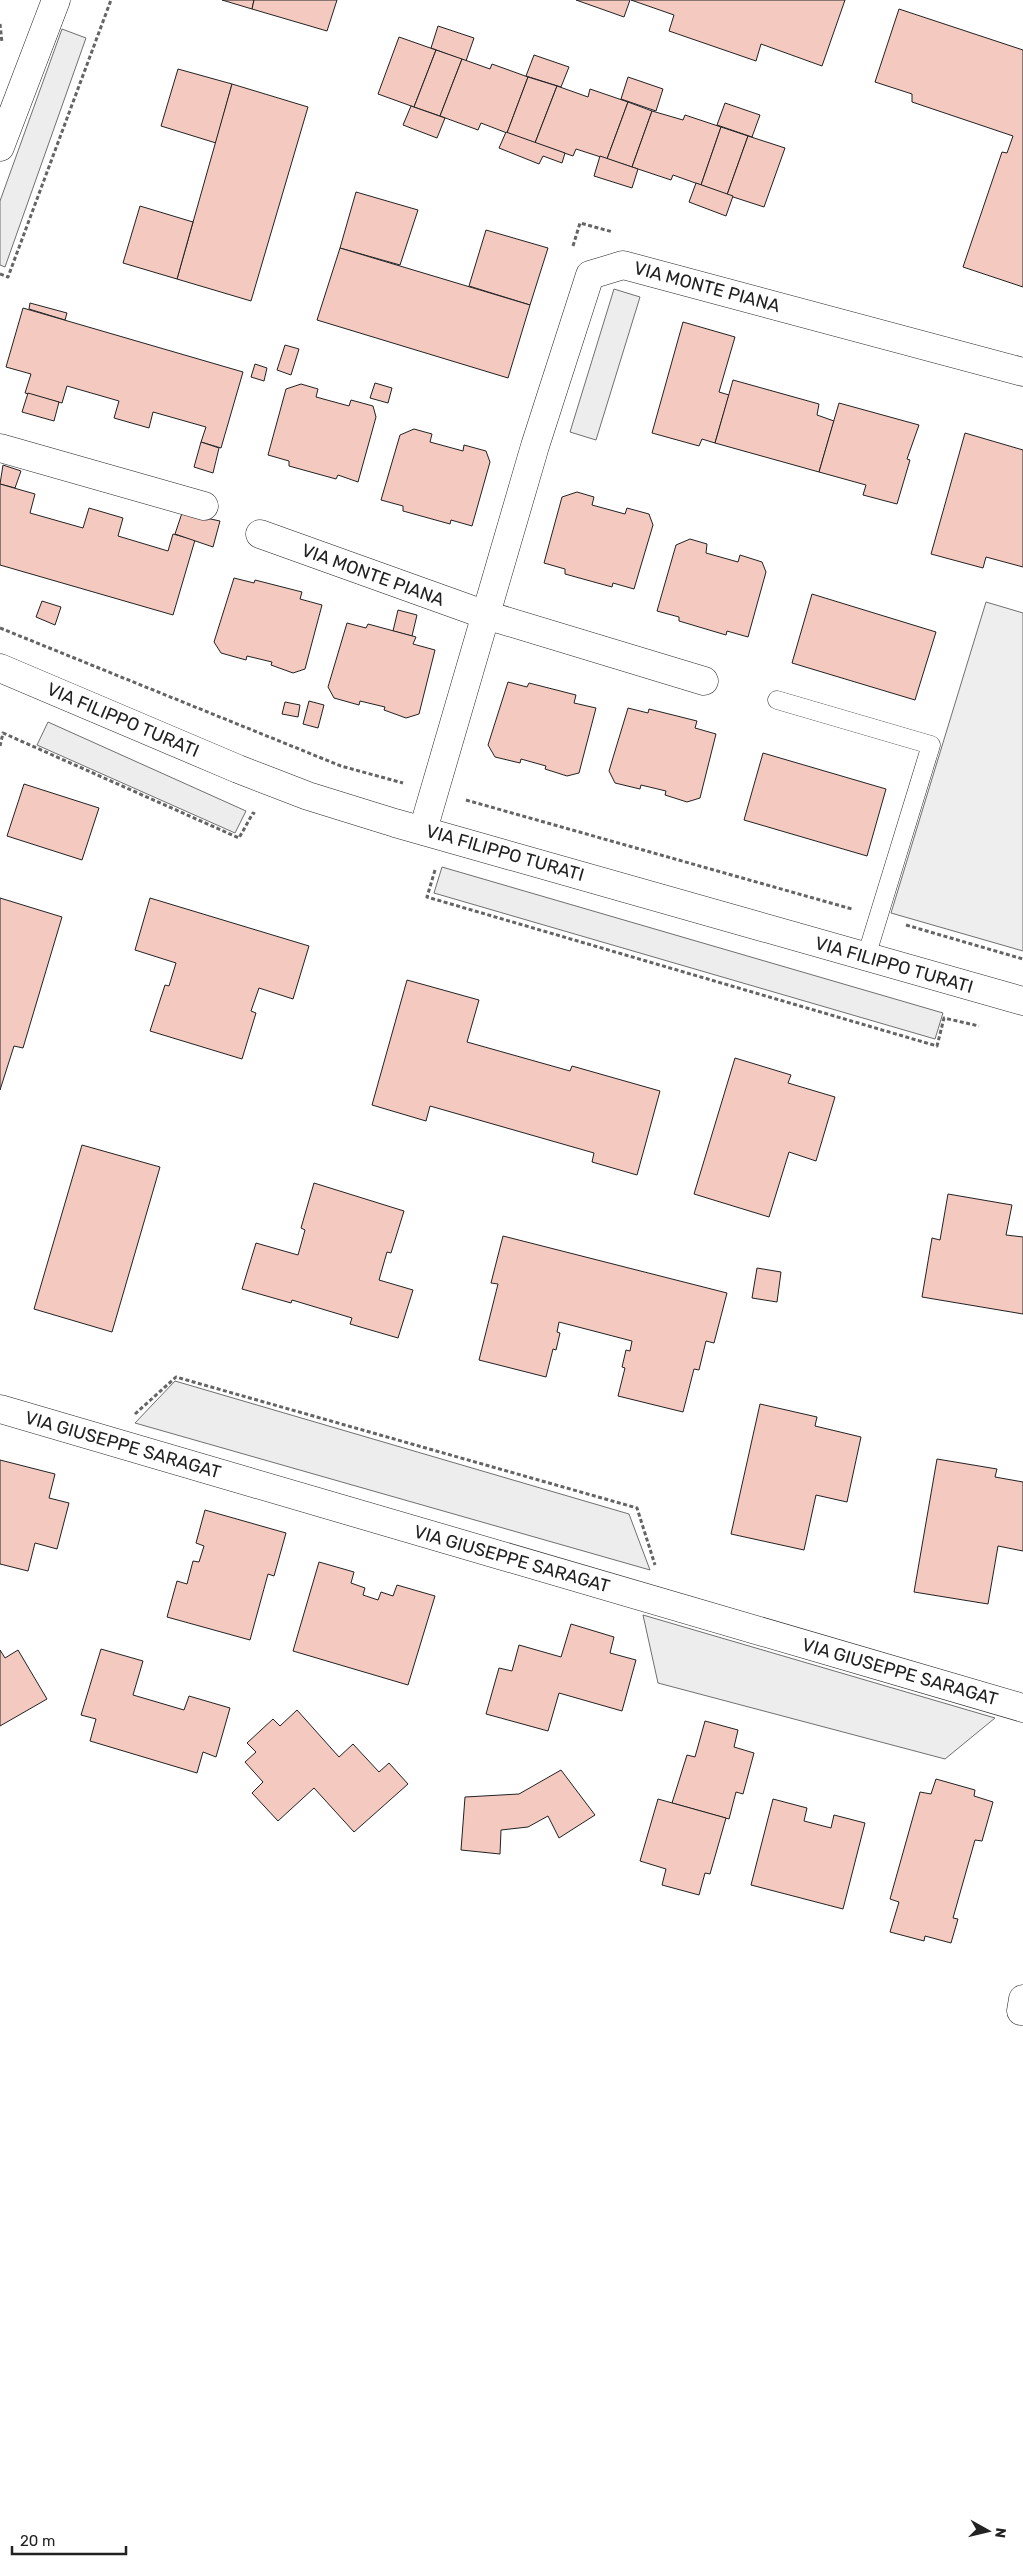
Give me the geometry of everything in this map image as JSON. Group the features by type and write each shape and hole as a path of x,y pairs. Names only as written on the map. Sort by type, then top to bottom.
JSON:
{"street":[{"path":"0,147 56,0"},
{"name":"VIA MONTE PIANA","path":"423,830 535,446 590,276 623,265 1023,372"},
{"path":"0,448 204,506"},
{"name":"VIA MONTE PIANA","path":"260,534 486,615 704,681"},
{"name":"VIA FILIPPO TURATI","path":"1,673 291,789 423,830 1023,1001"},
{"name":"VIA GIUSEPPE SARAGAT","path":"0,1409 1023,1708"}],"lane":[{"path":"777,700 931,745 866,957"}],"path":[{"path":"0,274 8,277 111,0"},
{"path":"572,251 580,223 614,232"},
{"path":"0,628 341,766 406,784 408,777"},
{"path":"0,746 4,733 240,838 252,813 262,816"},
{"path":"433,792 1023,959"},
{"path":"427,867 435,869 427,897 937,1046 944,1018 988,1028"},
{"path":"134,1415 176,1377 637,1508 658,1574"}],"shaded area":[{"path":"62,29 86,38 5,267 0,265 0,201"},
{"path":"614,289 640,297 596,440 570,432"},
{"path":"986,602 1023,613 1023,951 891,913"},
{"path":"48,722 246,811 235,833 37,745"},
{"path":"442,867 943,1013 935,1039 434,893"},
{"path":"175,1381 629,1514 650,1570 135,1423"},
{"path":"643,1615 995,1718 945,1759 658,1683"}],"building":[{"path":"222,0 254,0 252,9"},
{"path":"254,0 337,0 327,31 252,9"},
{"path":"576,0 630,0 624,17"},
{"path":"631,0 845,0 822,66 761,44 756,61 669,31 674,15"},
{"path":"899,9 1023,50 1023,287 963,267 1002,152 1007,153 1013,136 912,102 912,94 875,82"},
{"path":"438,26 474,38 466,61 431,48"},
{"path":"399,37 436,50 414,107 378,94"},
{"path":"436,50 462,59 440,116 414,107"},
{"path":"534,55 569,67 561,87 526,76"},
{"path":"462,59 490,69 492,64 528,77 507,133 481,123 478,130 440,116"},
{"path":"178,69 232,84 216,143 161,126"},
{"path":"528,77 557,86 535,143 507,133"},
{"path":"628,77 663,89 656,111 621,99"},
{"path":"232,84 308,107 251,301 177,279"},
{"path":"557,86 588,97 590,89 628,102 607,159 576,149 573,156 535,143"},
{"path":"628,102 652,111 632,167 607,159"},
{"path":"725,103 760,115 752,137 717,125"},
{"path":"411,106 445,118 437,138 403,125"},
{"path":"652,111 683,120 685,115 721,127 701,185 673,175 671,180 632,167"},
{"path":"721,127 748,136 727,195 701,185"},
{"path":"506,132 565,153 562,163 543,156 539,164 499,148"},
{"path":"748,136 785,148 764,207 727,195"},
{"path":"600,156 638,169 632,188 594,176"},
{"path":"696,183 733,196 726,216 689,202"},
{"path":"356,192 418,210 400,265 340,248"},
{"path":"140,206 193,222 177,279 123,263"},
{"path":"486,230 548,248 530,305 469,286"},
{"path":"340,248 530,305 508,378 317,320"},
{"path":"30,303 67,313 65,320 29,309"},
{"path":"23,308 243,372 221,448 201,442 206,427 153,412 149,428 114,418 119,401 67,386 62,403 25,393 31,374 6,367"},
{"path":"683,322 735,337 719,392 729,395 715,443 702,439 699,446 652,433"},
{"path":"285,345 299,349 291,375 277,370"},
{"path":"255,364 267,368 264,381 251,377"},
{"path":"733,380 819,404 817,415 834,421 819,472 715,443"},
{"path":"375,383 392,388 388,403 370,398"},
{"path":"301,384 318,389 316,397 349,406 351,400 373,406 376,417 358,482 338,475 336,479 289,466 289,461 268,455 286,389"},
{"path":"28,393 59,402 54,421 22,412"},
{"path":"839,403 919,425 907,459 910,460 897,504 863,495 866,485 819,472"},
{"path":"414,429 432,434 430,442 463,451 464,445 486,451 490,462 472,526 451,520 450,524 403,511 403,506 381,500 400,435"},
{"path":"965,433 1023,450 1023,567 986,557 983,568 931,554"},
{"path":"201,442 219,448 213,473 194,467"},
{"path":"3,465 21,471 15,488 0,484"},
{"path":"0,484 35,494 30,513 83,528 89,508 123,518 118,536 168,551 173,534 195,540 173,615 0,565"},
{"path":"577,492 594,497 592,505 625,514 627,508 649,514 653,525 634,589 613,583 612,587 565,574 565,569 544,563 562,497"},
{"path":"182,513 220,521 213,547 175,534"},
{"path":"690,539 707,544 706,553 738,562 740,555 762,562 766,572 748,637 727,631 726,635 679,621 679,617 657,611 676,545"},
{"path":"234,578 254,583 255,580 302,592 300,599 322,605 305,669 293,673 271,665 272,662 247,656 246,660 221,653 214,642"},
{"path":"812,594 936,632 915,700 792,663"},
{"path":"42,601 61,607 55,625 36,617"},
{"path":"398,610 417,615 412,636 393,631"},
{"path":"347,623 366,628 368,624 416,637 413,644 435,650 419,714 406,718 384,710 385,707 360,701 359,705 334,698 328,687"},
{"path":"508,682 527,687 529,683 576,695 574,703 596,708 579,773 567,776 545,769 546,766 521,759 520,763 495,757 488,745"},
{"path":"309,701 324,705 318,728 303,724"},
{"path":"285,702 300,705 298,717 282,714"},
{"path":"628,708 648,713 649,709 697,721 695,728 716,734 700,798 687,802 665,795 666,791 641,785 640,789 615,783 609,771"},
{"path":"763,753 886,789 867,856 744,820"},
{"path":"24,784 99,808 82,860 7,836"},
{"path":"0,898 62,917 23,1048 14,1046 0,1090"},
{"path":"150,898 309,946 293,999 259,988 251,1011 256,1013 242,1059 150,1031 165,985 169,986 176,963 135,950"},
{"path":"407,980 479,1000 467,1042 570,1071 572,1066 660,1091 637,1175 592,1162 594,1153 430,1106 426,1121 372,1105"},
{"path":"735,1058 791,1075 788,1083 835,1097 816,1161 789,1152 769,1217 694,1194"},
{"path":"82,1145 160,1167 112,1332 34,1309"},
{"path":"314,1183 404,1211 391,1253 387,1252 379,1280 413,1290 398,1338 350,1324 352,1318 292,1300 291,1303 242,1289 256,1243 298,1255 305,1230 301,1228"},
{"path":"948,1194 1012,1205 1006,1235 1023,1237 1023,1314 922,1297 932,1238 940,1240"},
{"path":"503,1236 727,1293 714,1343 706,1341 699,1370 694,1369 683,1412 618,1396 625,1368 622,1367 626,1350 630,1351 632,1341 559,1322 557,1332 560,1333 556,1350 553,1349 546,1377 479,1360 498,1284 491,1283"},
{"path":"757,1268 781,1272 777,1302 752,1298"},
{"path":"760,1404 817,1417 815,1426 861,1437 847,1502 816,1495 804,1550 731,1534"},
{"path":"937,1459 997,1469 995,1477 1023,1482 1023,1551 998,1546 988,1604 914,1592"},
{"path":"0,1460 55,1474 49,1498 69,1503 57,1549 35,1543 28,1571 0,1564"},
{"path":"205,1510 286,1533 274,1576 268,1574 250,1640 167,1617 177,1581 187,1584 193,1561 199,1562 204,1546 196,1543"},
{"path":"319,1562 354,1572 351,1583 365,1588 363,1595 378,1600 381,1592 393,1596 397,1585 435,1596 408,1685 293,1651"},
{"path":"571,1624 614,1637 610,1653 636,1660 622,1711 559,1693 548,1731 486,1714 499,1668 512,1671 519,1645 561,1657"},
{"path":"101,1649 143,1661 133,1695 184,1710 189,1696 230,1708 216,1757 203,1752 197,1773 90,1741 96,1719 81,1715"},
{"path":"0,1650 5,1658 18,1650 47,1699 0,1726"},
{"path":"297,1710 339,1757 353,1744 379,1772 389,1763 408,1784 354,1832 314,1788 278,1821 252,1793 263,1782 245,1762 256,1752 247,1743 273,1719 280,1726"},
{"path":"705,1721 738,1730 734,1747 754,1753 743,1794 736,1792 729,1819 672,1803 687,1755 695,1757"},
{"path":"561,1770 595,1815 559,1838 548,1816 528,1827 501,1830 500,1854 461,1850 465,1797 519,1794"},
{"path":"936,1779 975,1790 974,1796 993,1802 982,1841 975,1840 953,1918 958,1919 951,1943 925,1936 924,1941 890,1932 899,1902 890,1899 920,1792 931,1794"},
{"path":"658,1799 726,1818 710,1874 705,1873 699,1895 662,1885 666,1869 640,1861"},
{"path":"773,1799 807,1808 804,1821 831,1828 834,1815 865,1823 843,1909 751,1885"}]}
